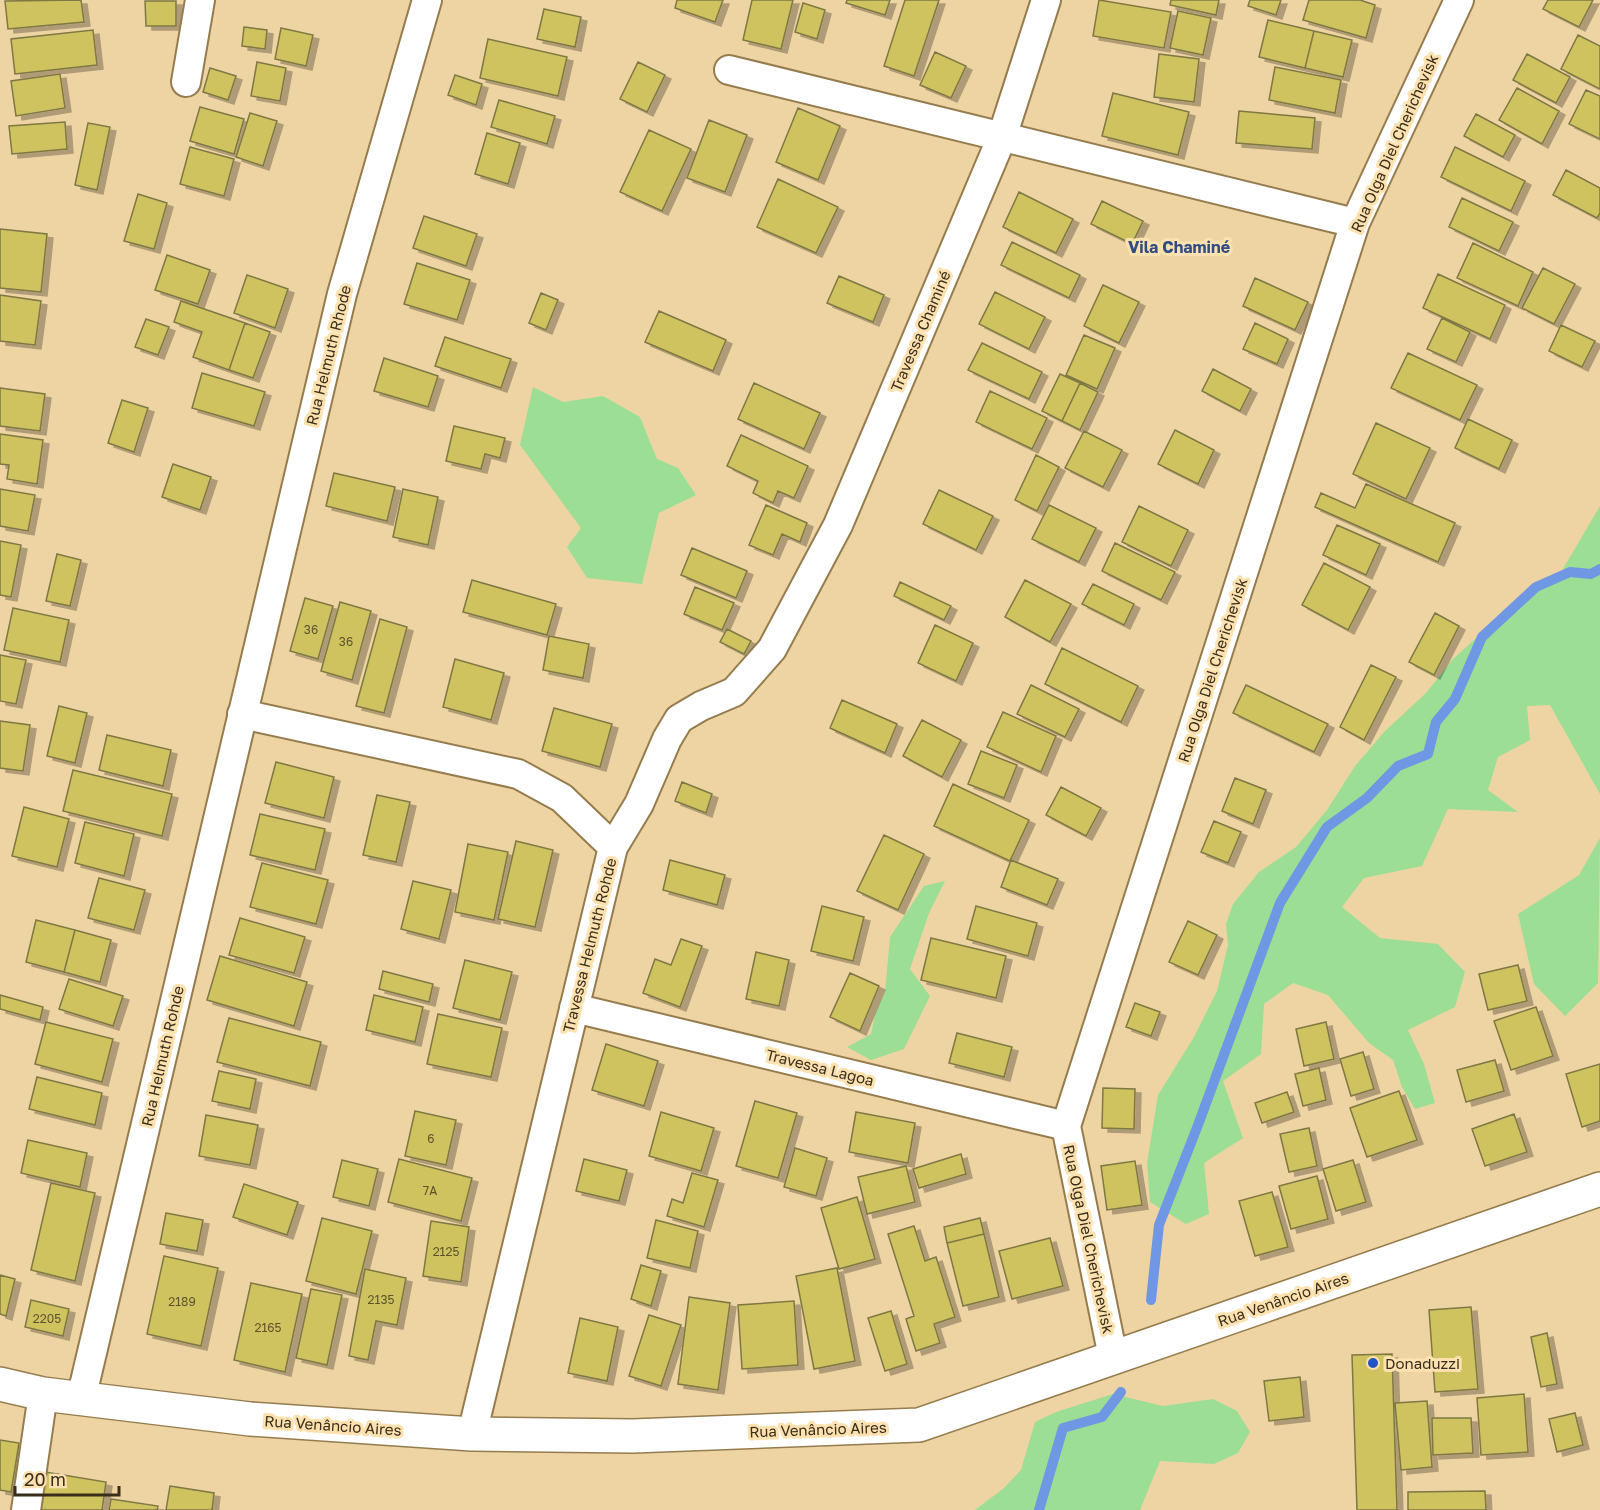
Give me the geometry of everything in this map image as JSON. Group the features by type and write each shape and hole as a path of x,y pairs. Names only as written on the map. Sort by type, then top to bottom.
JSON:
{"street":[{"path":"186,82 200,0"},
{"name":"Rua Helmuth Rhode","path":"243,714 342,294 427,0"},
{"name":"Travessa Chaminé","path":"613,847 639,804 666,740 679,719 701,706 734,692 772,649 838,525 1002,137 1046,0"},
{"name":"Rua Olga Diel Cherichevisk","path":"1113,1357 1066,1126 1355,223 1459,0"},
{"path":"729,70 1355,223"},
{"name":"Travessa Helmuth Rohde","path":"243,714 518,774 562,798 613,847 472,1434"},
{"name":"Rua Helmuth Rohde","path":"81,1399 243,714"},
{"name":"Travessa Lagoa","path":"574,1008 1066,1126"},
{"name":"Rua Venâncio Aires","path":"0,1384 44,1394 250,1419 472,1434 633,1436 919,1425 1600,1189"},
{"path":"26,1510 44,1394"}],"green space":[{"path":"533,387 563,402 603,396 640,417 657,459 678,468 696,495 659,513 642,584 587,578 567,547 581,528 520,445"},
{"path":"1600,506 1600,794 1550,705 1527,706 1530,740 1498,757 1488,790 1518,812 1448,809 1422,866 1364,878 1342,907 1380,938 1438,944 1465,972 1455,1007 1408,1030 1424,1064 1435,1103 1415,1109 1402,1087 1393,1060 1369,1043 1328,995 1293,983 1264,1004 1261,1054 1223,1081 1243,1138 1204,1163 1209,1214 1186,1224 1150,1202 1147,1163 1158,1095 1194,1037 1217,991 1228,945 1226,924 1233,904 1259,872 1296,847 1327,810 1355,766 1385,731 1426,693 1453,659 1515,603 1557,579"},
{"path":"1600,838 1598,983 1565,1016 1534,984 1518,914 1579,875"},
{"path":"945,881 929,913 910,969 930,996 904,1049 871,1060 847,1047 871,1034 875,1015 885,992 890,937 924,886"},
{"path":"1113,1394 1163,1406 1213,1399 1237,1411 1250,1432 1238,1453 1214,1464 1160,1461 1140,1510 975,1510 1004,1488 1021,1470 1035,1422 1056,1412"}],"building":[{"path":"81,0 84,22 8,29 5,1"},
{"path":"677,0 723,0 715,22 675,8"},
{"path":"752,0 793,0 781,49 743,40"},
{"path":"847,0 890,0 885,15 846,3"},
{"path":"905,0 939,0 914,76 884,66"},
{"path":"1099,0 1171,12 1164,48 1093,36"},
{"path":"1171,0 1219,0 1216,15 1170,5"},
{"path":"1250,0 1281,0 1276,15 1248,6"},
{"path":"1309,0 1360,0 1375,5 1366,38 1303,20"},
{"path":"1548,0 1593,0 1579,27 1543,9"},
{"path":"145,1 176,1 176,26 146,26"},
{"path":"803,3 825,10 817,39 795,32"},
{"path":"544,9 581,17 575,47 537,39"},
{"path":"1178,11 1211,18 1203,55 1170,48"},
{"path":"1268,20 1314,31 1305,68 1259,57"},
{"path":"244,27 267,30 265,49 242,46"},
{"path":"281,28 313,35 306,66 275,59"},
{"path":"93,30 97,65 15,74 11,39"},
{"path":"1314,31 1352,40 1343,77 1305,68"},
{"path":"1578,35 1600,46 1600,89 1561,69"},
{"path":"488,39 567,57 558,96 480,78"},
{"path":"935,52 966,66 951,98 920,85"},
{"path":"1159,54 1199,59 1194,102 1154,97"},
{"path":"1527,54 1570,77 1556,103 1513,80"},
{"path":"257,62 286,68 280,101 251,96"},
{"path":"638,62 665,75 647,112 620,99"},
{"path":"1275,67 1341,80 1335,113 1269,100"},
{"path":"210,68 236,76 228,100 203,92"},
{"path":"60,74 65,108 16,116 11,81"},
{"path":"455,75 482,84 476,105 448,95"},
{"path":"1517,88 1559,111 1542,144 1499,120"},
{"path":"1586,90 1600,96 1600,139 1569,124"},
{"path":"1113,93 1189,112 1178,155 1102,136"},
{"path":"499,100 555,116 547,144 491,127"},
{"path":"200,107 244,119 234,154 190,141"},
{"path":"798,108 840,126 818,180 776,162"},
{"path":"1239,111 1315,118 1312,149 1236,143"},
{"path":"250,113 277,121 263,166 236,157"},
{"path":"1476,114 1515,135 1503,157 1464,136"},
{"path":"709,120 747,135 725,192 687,178"},
{"path":"65,122 67,149 12,154 9,126"},
{"path":"88,123 110,127 97,190 75,185"},
{"path":"649,130 691,149 662,211 620,192"},
{"path":"487,133 520,143 508,184 475,174"},
{"path":"190,147 234,159 224,196 180,184"},
{"path":"1455,147 1525,181 1511,211 1441,177"},
{"path":"1566,170 1600,188 1600,213 1597,218 1553,195"},
{"path":"778,179 838,207 816,253 757,227"},
{"path":"1019,192 1073,219 1056,253 1003,227"},
{"path":"138,194 167,203 154,249 124,241"},
{"path":"1462,198 1513,222 1499,251 1449,227"},
{"path":"1102,201 1143,221 1132,244 1091,224"},
{"path":"424,216 477,234 466,266 413,248"},
{"path":"0,229 47,234 41,292 0,288"},
{"path":"1012,242 1080,275 1069,298 1001,265"},
{"path":"1473,243 1533,272 1518,306 1457,278"},
{"path":"167,255 210,270 198,304 155,290"},
{"path":"417,263 470,280 457,320 404,304"},
{"path":"1543,268 1575,284 1554,324 1522,308"},
{"path":"1438,274 1505,305 1490,339 1423,308"},
{"path":"247,275 288,289 275,328 234,313"},
{"path":"839,276 884,295 873,322 827,303"},
{"path":"1255,278 1308,302 1295,330 1243,306"},
{"path":"1103,285 1139,302 1119,343 1084,326"},
{"path":"995,292 1045,317 1029,349 979,324"},
{"path":"541,293 558,300 546,330 529,323"},
{"path":"0,295 41,301 35,345 0,341"},
{"path":"181,301 245,323 229,370 193,357 202,332 174,322"},
{"path":"659,311 726,340 713,371 645,342"},
{"path":"1442,318 1470,332 1456,362 1427,349"},
{"path":"146,319 169,327 158,355 135,347"},
{"path":"245,323 270,332 253,378 229,370"},
{"path":"1255,323 1288,339 1277,364 1243,349"},
{"path":"1561,325 1595,341 1582,367 1549,351"},
{"path":"1084,335 1115,348 1097,389 1066,375"},
{"path":"445,337 511,359 501,388 435,366"},
{"path":"982,343 1042,372 1029,399 968,370"},
{"path":"1408,353 1477,385 1460,420 1391,388"},
{"path":"384,358 438,376 428,407 374,391"},
{"path":"1213,369 1251,389 1240,411 1202,391"},
{"path":"202,373 265,392 254,426 192,408"},
{"path":"1060,374 1080,383 1062,421 1042,411"},
{"path":"754,383 820,413 804,449 738,419"},
{"path":"1080,383 1098,392 1080,430 1062,421"},
{"path":"0,388 45,394 40,431 0,426"},
{"path":"990,391 1047,418 1032,449 976,422"},
{"path":"122,400 148,408 134,452 108,443"},
{"path":"1468,419 1512,440 1499,469 1455,448"},
{"path":"1376,423 1430,448 1406,499 1353,474"},
{"path":"454,426 505,438 500,458 485,454 481,469 446,461"},
{"path":"1175,430 1214,450 1198,484 1158,464"},
{"path":"1084,431 1122,450 1103,487 1065,468"},
{"path":"0,434 43,440 37,484 7,479 9,465 0,464"},
{"path":"741,435 808,466 794,498 778,491 773,503 753,493 758,481 727,466"},
{"path":"1036,455 1059,467 1037,511 1015,500"},
{"path":"173,464 211,477 200,510 162,497"},
{"path":"334,473 395,487 387,521 326,506"},
{"path":"1366,484 1455,523 1438,562 1315,507 1321,493 1355,508"},
{"path":"0,489 35,495 28,531 0,526"},
{"path":"403,489 438,497 428,545 393,537"},
{"path":"939,490 993,516 976,550 923,524"},
{"path":"766,505 807,523 800,542 782,534 773,555 749,545"},
{"path":"1049,505 1096,528 1079,562 1032,539"},
{"path":"1139,506 1188,530 1171,566 1122,542"},
{"path":"1337,525 1380,544 1366,575 1323,555"},
{"path":"0,541 21,545 11,597 0,595"},
{"path":"1115,543 1175,572 1161,600 1102,571"},
{"path":"692,548 747,571 736,598 681,575"},
{"path":"57,554 81,560 70,606 46,601"},
{"path":"1324,563 1370,587 1348,630 1302,605"},
{"path":"472,580 556,604 547,635 463,612"},
{"path":"1025,580 1071,604 1050,642 1005,617"},
{"path":"900,582 951,606 944,620 894,596"},
{"path":"1093,584 1134,604 1124,625 1082,604"},
{"path":"695,587 734,603 722,630 684,614"},
{"path":"305,598 333,606 318,659 290,651"},
{"path":"340,602 371,611 352,680 321,671"},
{"path":"13,608 69,620 60,662 4,650"},
{"path":"1435,613 1459,626 1434,675 1409,662"},
{"path":"380,619 407,627 384,713 356,706"},
{"path":"935,625 973,643 956,681 918,663"},
{"path":"727,629 751,641 744,654 720,642"},
{"path":"549,636 589,644 583,678 543,670"},
{"path":"1062,648 1138,686 1121,722 1045,684"},
{"path":"0,655 26,660 16,704 0,701"},
{"path":"455,659 504,673 491,720 443,707"},
{"path":"1371,665 1396,677 1364,740 1340,727"},
{"path":"1031,685 1079,709 1065,737 1017,714"},
{"path":"1246,685 1328,724 1314,752 1233,713"},
{"path":"842,700 897,724 885,753 830,728"},
{"path":"59,706 87,713 75,763 47,756"},
{"path":"554,708 612,724 600,767 542,751"},
{"path":"1003,712 1056,736 1041,772 987,747"},
{"path":"922,720 961,740 942,777 903,756"},
{"path":"0,721 30,725 23,771 0,768"},
{"path":"107,735 171,750 163,786 99,770"},
{"path":"981,751 1017,765 1004,798 968,784"},
{"path":"276,762 334,777 324,818 265,803"},
{"path":"73,770 172,794 162,836 63,811"},
{"path":"1235,778 1266,790 1253,824 1222,811"},
{"path":"682,782 712,794 706,813 675,801"},
{"path":"953,784 1029,820 1010,861 934,826"},
{"path":"1061,787 1101,808 1086,836 1046,815"},
{"path":"377,795 410,802 396,862 363,855"},
{"path":"24,807 69,819 57,867 12,856"},
{"path":"260,814 325,829 315,870 250,855"},
{"path":"1214,821 1241,832 1228,863 1201,852"},
{"path":"85,822 134,834 124,876 75,863"},
{"path":"884,835 924,854 898,910 857,891"},
{"path":"516,841 553,850 535,927 498,919"},
{"path":"468,844 508,852 494,920 455,912"},
{"path":"670,860 725,875 717,905 663,890"},
{"path":"1011,860 1058,879 1047,905 1001,887"},
{"path":"262,863 328,880 316,924 250,907"},
{"path":"99,878 145,890 134,930 88,918"},
{"path":"413,881 451,890 439,939 401,929"},
{"path":"822,906 864,917 853,961 811,951"},
{"path":"976,906 1037,923 1028,956 967,939"},
{"path":"240,918 305,937 294,973 229,955"},
{"path":"36,920 75,930 64,972 26,962"},
{"path":"1188,921 1217,935 1198,975 1169,962"},
{"path":"75,930 111,940 100,982 64,972"},
{"path":"931,938 1006,956 996,998 921,980"},
{"path":"681,939 702,946 680,1007 643,993 655,959 671,965"},
{"path":"756,952 789,960 779,1006 746,999"},
{"path":"220,956 307,982 294,1026 207,1000"},
{"path":"465,960 512,972 500,1020 453,1008"},
{"path":"1518,965 1527,1001 1488,1010 1479,974"},
{"path":"383,971 433,984 429,1002 379,989"},
{"path":"850,973 879,986 860,1031 830,1017"},
{"path":"69,979 123,996 113,1026 59,1009"},
{"path":"0,995 43,1007 40,1020 0,1009"},
{"path":"374,995 423,1007 415,1042 366,1030"},
{"path":"1135,1003 1160,1012 1151,1036 1126,1027"},
{"path":"1536,1007 1553,1056 1511,1070 1494,1021"},
{"path":"438,1014 502,1028 491,1077 427,1064"},
{"path":"229,1018 321,1042 310,1086 217,1062"},
{"path":"46,1022 113,1039 102,1082 35,1064"},
{"path":"1326,1022 1334,1059 1304,1066 1296,1029"},
{"path":"957,1033 1012,1047 1004,1077 949,1063"},
{"path":"606,1044 658,1061 644,1106 592,1090"},
{"path":"1363,1052 1374,1089 1351,1096 1340,1059"},
{"path":"1495,1060 1504,1091 1466,1102 1457,1070"},
{"path":"1600,1064 1600,1121 1582,1127 1566,1074"},
{"path":"1319,1068 1326,1100 1303,1106 1295,1074"},
{"path":"219,1071 256,1079 250,1109 212,1101"},
{"path":"37,1077 102,1093 95,1125 29,1109"},
{"path":"1103,1088 1135,1089 1134,1129 1102,1128"},
{"path":"1399,1091 1417,1140 1367,1157 1350,1108"},
{"path":"1287,1092 1294,1112 1262,1123 1255,1103"},
{"path":"755,1101 797,1113 778,1178 736,1166"},
{"path":"415,1111 456,1120 446,1165 405,1156"},
{"path":"661,1112 714,1128 701,1171 649,1156"},
{"path":"856,1112 915,1123 908,1163 849,1152"},
{"path":"1514,1114 1527,1152 1485,1166 1472,1129"},
{"path":"206,1115 258,1125 250,1165 199,1156"},
{"path":"1309,1128 1317,1166 1289,1172 1280,1134"},
{"path":"28,1140 87,1153 80,1187 21,1173"},
{"path":"795,1148 827,1158 816,1196 784,1187"},
{"path":"961,1154 966,1174 919,1188 913,1169"},
{"path":"399,1159 472,1178 461,1221 388,1202"},
{"path":"584,1159 627,1170 619,1201 576,1191"},
{"path":"342,1160 378,1169 369,1206 333,1197"},
{"path":"1353,1160 1366,1202 1336,1211 1323,1169"},
{"path":"1135,1161 1142,1205 1107,1210 1101,1166"},
{"path":"906,1166 915,1202 867,1214 858,1177"},
{"path":"692,1173 718,1180 704,1227 667,1216 672,1199 683,1203"},
{"path":"1317,1176 1328,1219 1291,1229 1279,1186"},
{"path":"51,1183 95,1193 75,1281 31,1270"},
{"path":"244,1184 298,1202 287,1235 233,1217"},
{"path":"1272,1192 1288,1247 1255,1256 1239,1201"},
{"path":"857,1197 875,1259 839,1269 821,1208"},
{"path":"166,1213 203,1220 197,1251 160,1244"},
{"path":"322,1218 372,1231 356,1294 306,1281"},
{"path":"980,1218 984,1234 947,1243 944,1227"},
{"path":"656,1220 698,1231 690,1268 647,1258"},
{"path":"431,1221 469,1227 461,1282 423,1276"},
{"path":"914,1226 925,1261 936,1257 955,1317 934,1324 940,1343 916,1351 906,1319 914,1316 888,1234"},
{"path":"984,1234 999,1297 963,1306 947,1243"},
{"path":"1050,1238 1063,1286 1012,1299 999,1251"},
{"path":"164,1256 218,1268 201,1346 147,1334"},
{"path":"641,1265 661,1271 651,1306 631,1299"},
{"path":"837,1268 855,1361 814,1369 796,1276"},
{"path":"365,1269 406,1278 397,1325 376,1321 368,1360 349,1356"},
{"path":"0,1275 15,1279 6,1316 0,1314"},
{"path":"251,1283 302,1294 285,1372 234,1360"},
{"path":"311,1289 342,1295 327,1365 296,1358"},
{"path":"689,1297 730,1303 718,1390 678,1384"},
{"path":"31,1300 69,1309 63,1336 25,1327"},
{"path":"794,1301 798,1365 742,1369 738,1305"},
{"path":"1471,1307 1478,1389 1435,1392 1429,1310"},
{"path":"891,1311 907,1364 885,1371 868,1318"},
{"path":"649,1315 681,1325 661,1386 629,1376"},
{"path":"580,1318 618,1327 607,1381 568,1373"},
{"path":"1547,1333 1557,1384 1541,1387 1531,1337"},
{"path":"1392,1354 1397,1510 1357,1510 1352,1355"},
{"path":"1300,1377 1304,1417 1269,1421 1264,1381"},
{"path":"1524,1394 1528,1452 1481,1455 1477,1398"},
{"path":"1427,1401 1432,1467 1401,1470 1395,1403"},
{"path":"1575,1413 1583,1445 1557,1452 1549,1419"},
{"path":"1432,1418 1471,1418 1473,1453 1433,1455"},
{"path":"0,1440 19,1443 11,1492 0,1490"},
{"path":"45,1472 106,1482 102,1510 39,1510"},
{"path":"170,1486 214,1493 212,1510 166,1510"},
{"path":"1485,1491 1486,1510 1408,1510 1408,1492"},
{"path":"111,1499 158,1506 157,1510 109,1510"}],"waterway":[{"path":"1151,1300 1159,1225 1280,903 1327,827 1367,798 1398,766 1428,754 1436,722 1455,699 1482,637 1536,587 1570,572 1591,574 1600,569"},
{"path":"1039,1510 1063,1428 1102,1417 1121,1392"}],"place":[{"name":"Donaduzzi","path":"1373,1363"}],"district":[{"name":"Vila Chaminé","path":"1179,247"}]}
